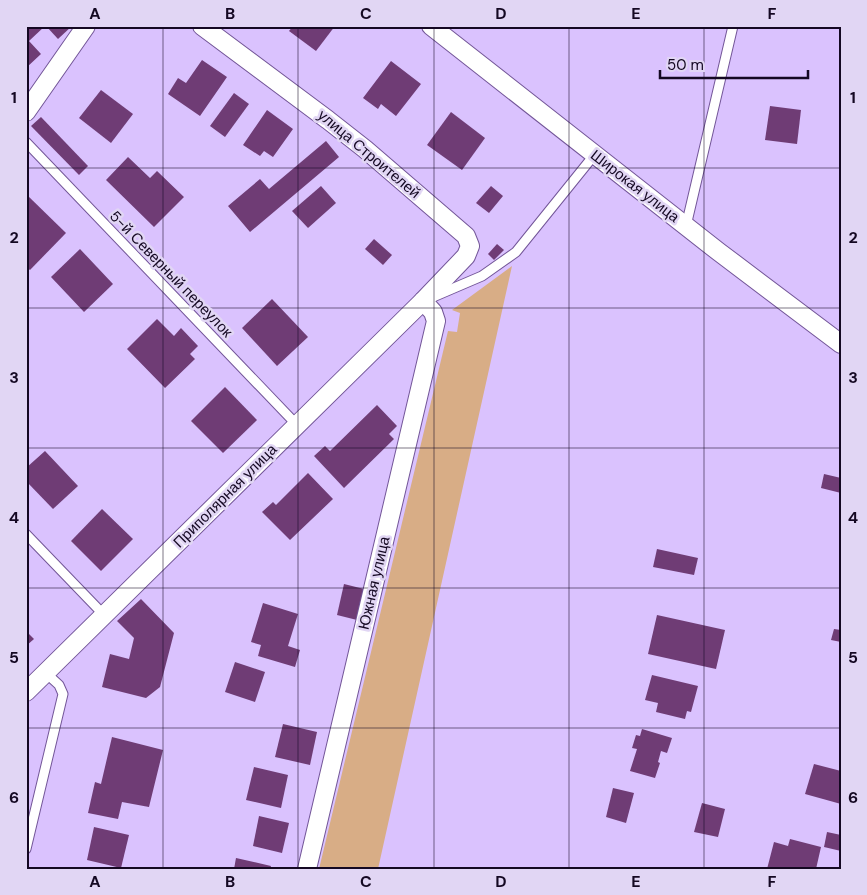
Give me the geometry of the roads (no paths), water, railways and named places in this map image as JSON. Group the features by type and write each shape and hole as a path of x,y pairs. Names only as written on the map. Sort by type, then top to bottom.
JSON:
{"street":[{"path":"26,112 86,26"},
{"name":"улица Строителей","path":"202,26 365,149 466,236 470,246 466,256 424,301"},
{"name":"Широкая улица","path":"431,26 686,226 841,344"},
{"name":"Приполярная улица","path":"26,692 424,301"},
{"name":"Южная улица","path":"307,869 436,321 433,312 424,301"}],"lane":[{"path":"686,226 733,26"},
{"name":"5-й Северный переулок","path":"26,142 297,425"},
{"path":"424,301 482,276 516,252 595,154"},
{"path":"26,534 104,615"},
{"path":"26,849 63,694 58,685 46,673"}]}
